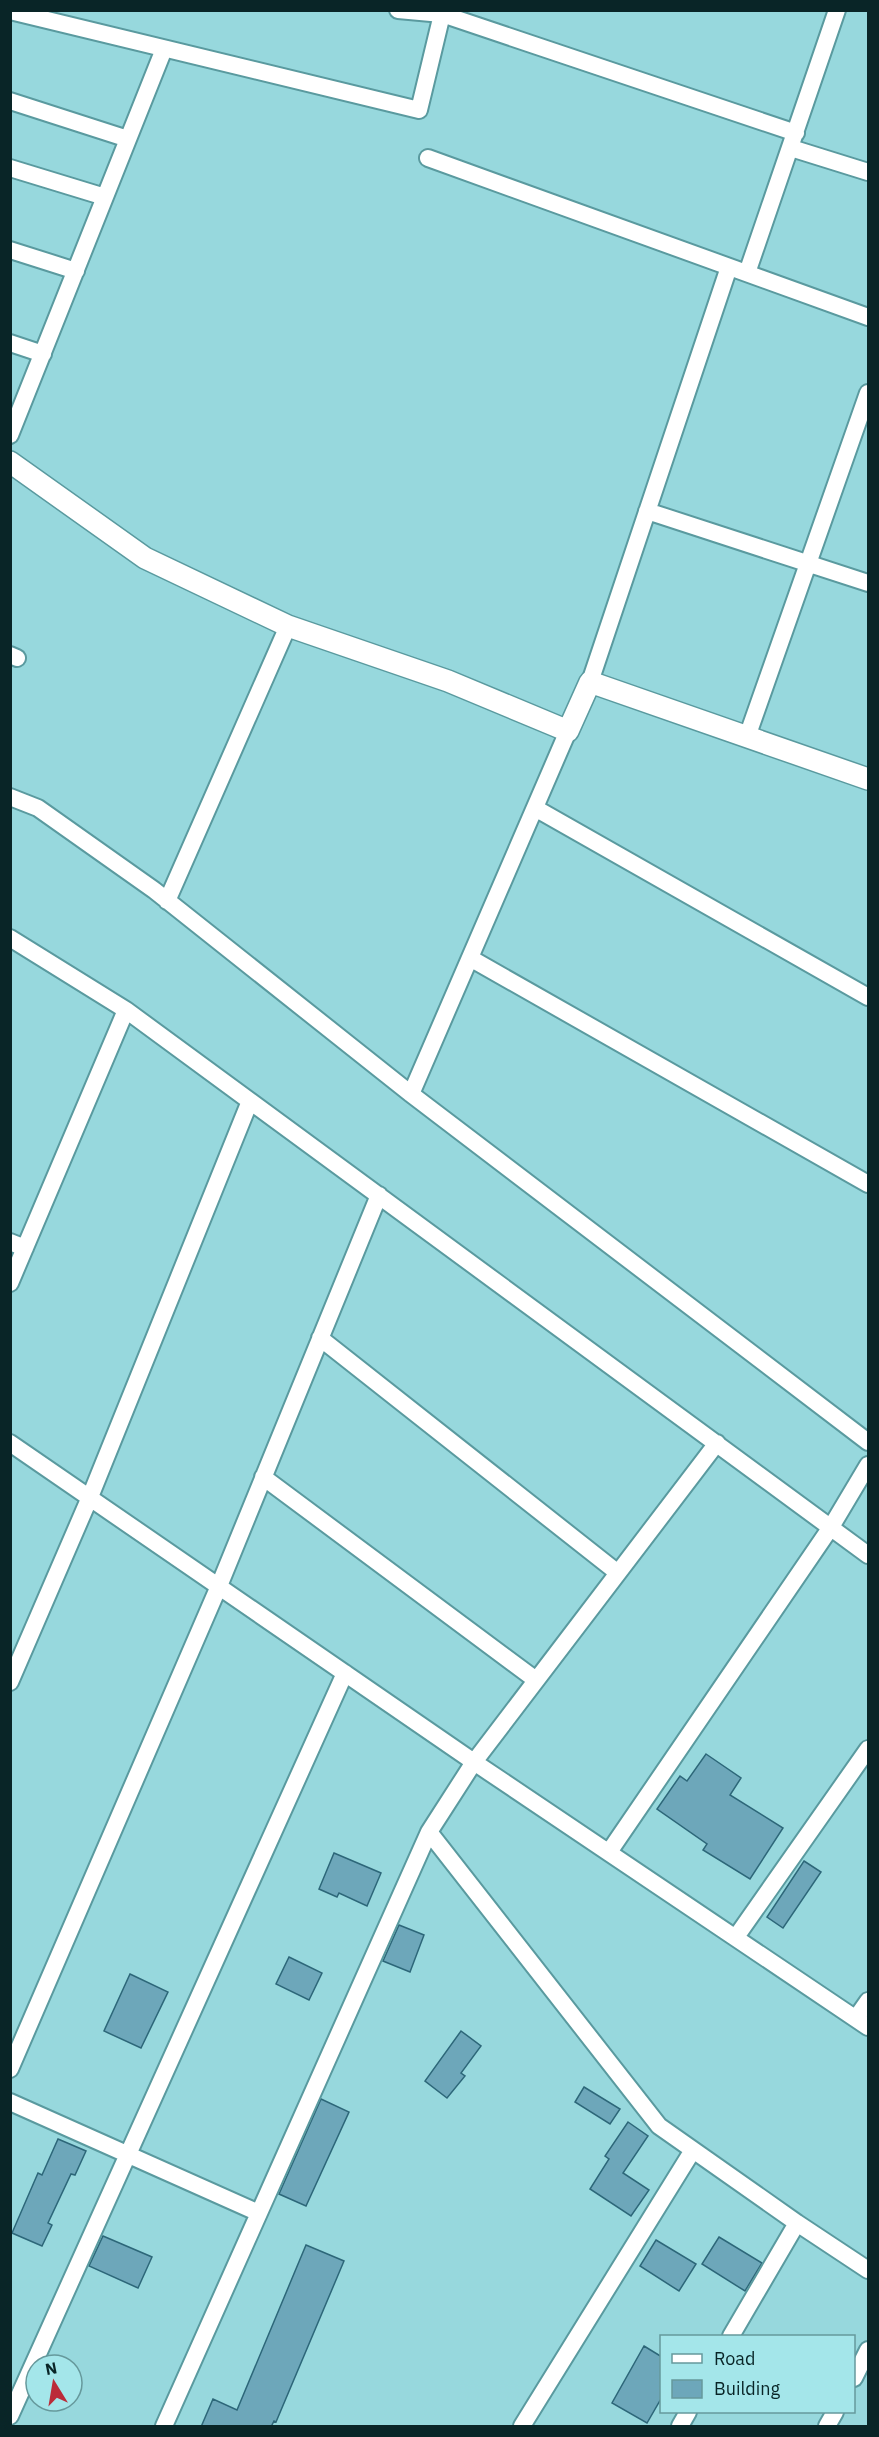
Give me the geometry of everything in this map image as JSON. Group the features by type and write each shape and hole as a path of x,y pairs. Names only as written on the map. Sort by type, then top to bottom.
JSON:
{"street":[{"path":"398,10 443,12 793,141 868,172"},
{"path":"747,273 837,10"},
{"path":"10,11 420,110 443,12"},
{"path":"10,435 165,49"},
{"path":"10,101 128,140"},
{"path":"428,158 868,316"},
{"path":"10,168 105,197"},
{"path":"10,250 76,271"},
{"path":"411,1094 590,682 729,267"},
{"path":"10,343 43,354"},
{"path":"747,737 868,393"},
{"path":"10,462 145,558 288,626 448,681 568,731"},
{"path":"647,511 868,583"},
{"path":"167,900 288,626"},
{"path":"590,682 868,779"},
{"path":"10,797 38,808 167,900 411,1094 868,1442"},
{"path":"535,808 868,997"},
{"path":"10,938 126,1010 868,1555"},
{"path":"470,958 868,1184"},
{"path":"10,1283 18,1245 126,1010"},
{"path":"10,1682 90,1497 250,1101"},
{"path":"10,2069 219,1586 378,1195"},
{"path":"320,1338 618,1573"},
{"path":"10,1443 474,1762 862,2023 868,2001"},
{"path":"164,2427 429,1832 474,1762 717,1443"},
{"path":"609,1852 831,1527 868,1465"},
{"path":"263,1477 536,1680"},
{"path":"10,2416 345,1673"},
{"path":"736,1937 868,1749"},
{"path":"429,1832 659,2126 868,2270"},
{"path":"10,2102 259,2212"},
{"path":"522,2427 693,2150"},
{"path":"732,2335 797,2223"},
{"path":"855,2376 868,2350"},
{"path":"680,2427 687,2413"},
{"path":"827,2427 834,2413"}],"building":[{"path":"706,1754 741,1778 730,1795 783,1828 750,1879 703,1850 707,1844 657,1809 680,1776 687,1781"},
{"path":"334,1853 381,1873 367,1906 339,1893 337,1897 319,1889"},
{"path":"804,1861 821,1872 783,1928 767,1917"},
{"path":"399,1925 424,1935 410,1972 383,1961"},
{"path":"289,1957 322,1973 309,2000 276,1984"},
{"path":"130,1974 168,1992 141,2048 104,2031"},
{"path":"461,2031 481,2046 461,2073 465,2076 447,2098 425,2081"},
{"path":"584,2087 620,2109 610,2124 575,2102"},
{"path":"321,2099 349,2112 306,2206 279,2194"},
{"path":"628,2122 648,2136 623,2173 649,2190 631,2216 590,2189 609,2159 605,2156"},
{"path":"58,2139 86,2151 75,2175 71,2174 48,2223 52,2225 42,2246 12,2233 38,2173 42,2175"},
{"path":"103,2236 152,2257 138,2288 89,2266"},
{"path":"719,2237 762,2263 745,2291 702,2264"},
{"path":"656,2240 696,2264 679,2291 640,2266"},
{"path":"306,2245 344,2261 276,2422 274,2421 272,2425 275,2427 201,2427 213,2399 237,2410"},
{"path":"644,2346 660,2356 660,2400 647,2423 612,2403"}]}
